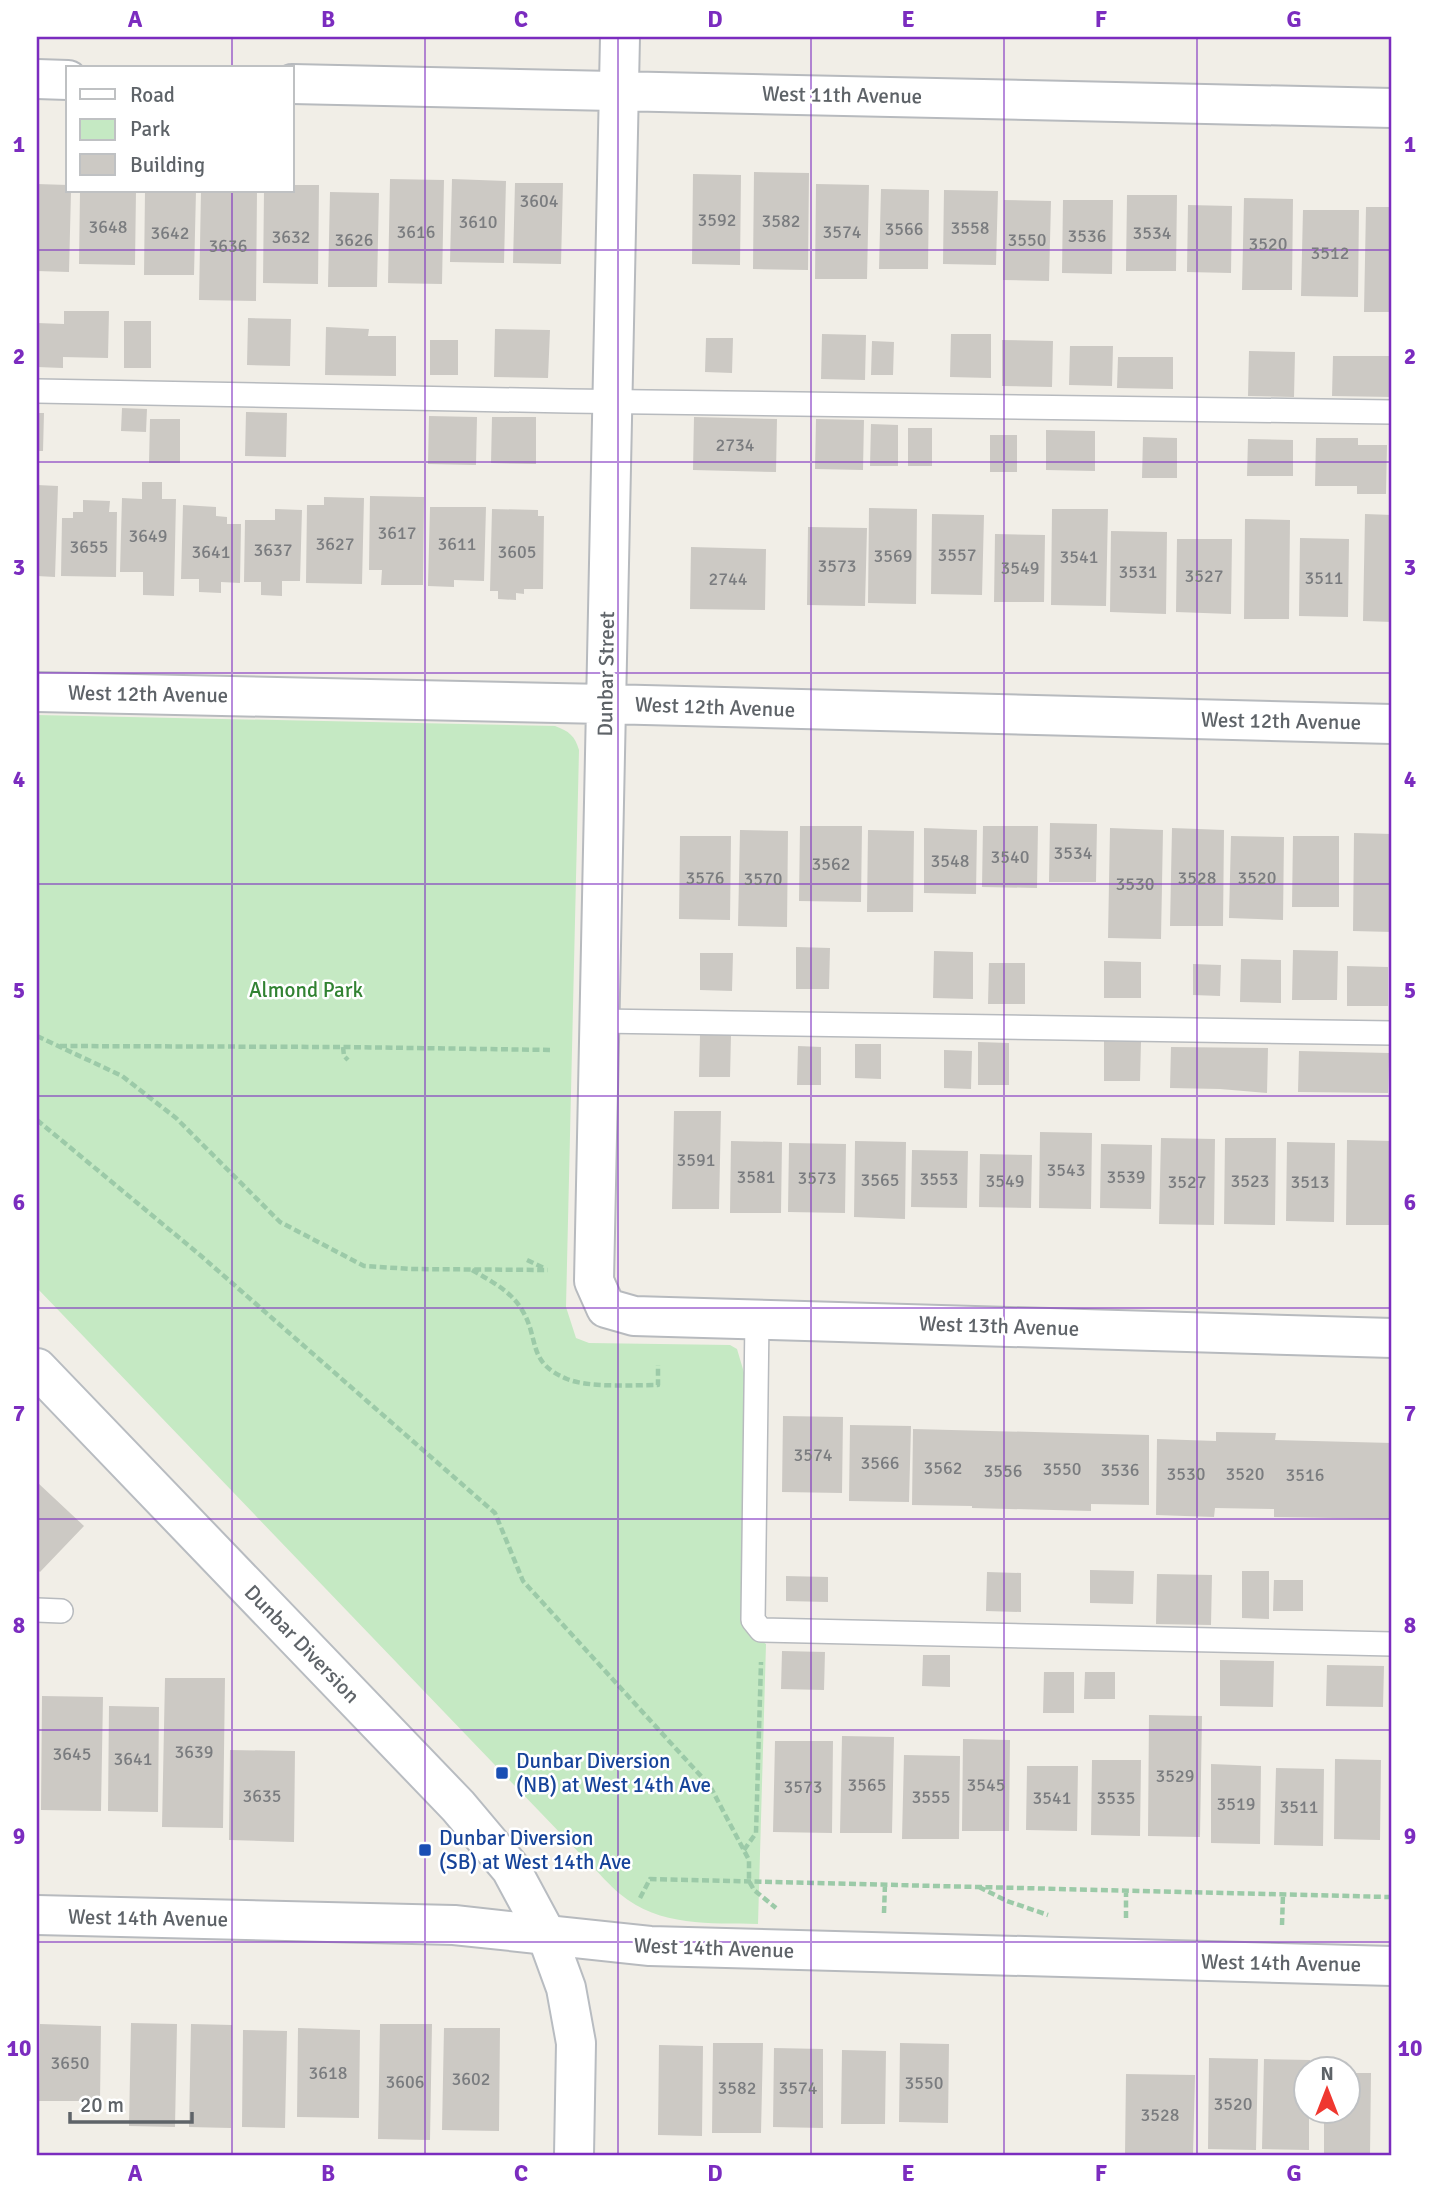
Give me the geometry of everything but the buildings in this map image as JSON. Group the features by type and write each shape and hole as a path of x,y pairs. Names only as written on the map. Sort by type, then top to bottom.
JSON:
{"street":[{"name":"Dunbar Street","path":"606,1308 594,1281 620,37"},
{"path":"37,79 66,80"},
{"name":"West 11th Avenue","path":"294,84 1392,108"},
{"name":"West 12th Avenue","path":"37,692 1392,724"},
{"name":"West 13th Avenue","path":"606,1308 634,1316 1392,1338"},
{"name":"Dunbar Diversion","path":"37,1368 458,1806 511,1869 547,1936"},
{"name":"West 14th Avenue","path":"37,1915 454,1925 650,1946 1392,1966"},
{"path":"547,1936 566,1988 576,2043 574,2155"}],"lane":[{"path":"37,391 1392,412"},
{"path":"599,1021 1392,1033"},
{"path":"757,1319 753,1619 761,1630 1392,1644"},
{"path":"37,1610 61,1611"}],"path":[{"path":"37,1036 122,1076 176,1118 280,1222 364,1266 548,1270 527,1260"},
{"path":"58,1046 552,1050"},
{"path":"343,1047 344,1056 348,1060"},
{"path":"37,1120 200,1255 495,1513 523,1581 710,1786 749,1860 749,1881 754,1889 785,1916"},
{"path":"472,1270 508,1292 523,1311 542,1364 565,1378 581,1383 658,1385 658,1365"},
{"path":"744,1850 756,1833 761,1630"},
{"path":"640,1898 650,1879 1389,1897"},
{"path":"884,1924 886,1884"},
{"path":"978,1886 1007,1901 1046,1913 1056,1921"},
{"path":"1126,1890 1126,1930"},
{"path":"1282,1933 1283,1894"}],"green space":[{"name":"Almond Park","path":"37,715 555,726 568,732 576,741 579,750 566,1307 576,1338 589,1343 730,1345 737,1349 745,1376 744,1629 766,1644 758,1924 704,1923 669,1918 635,1905 616,1890 37,1288"}],"place":[{"name":"Dunbar Diversion (NB) at West 14th Ave","path":"502,1773"},
{"name":"Dunbar Diversion (SB) at West 14th Ave","path":"425,1850"}]}
